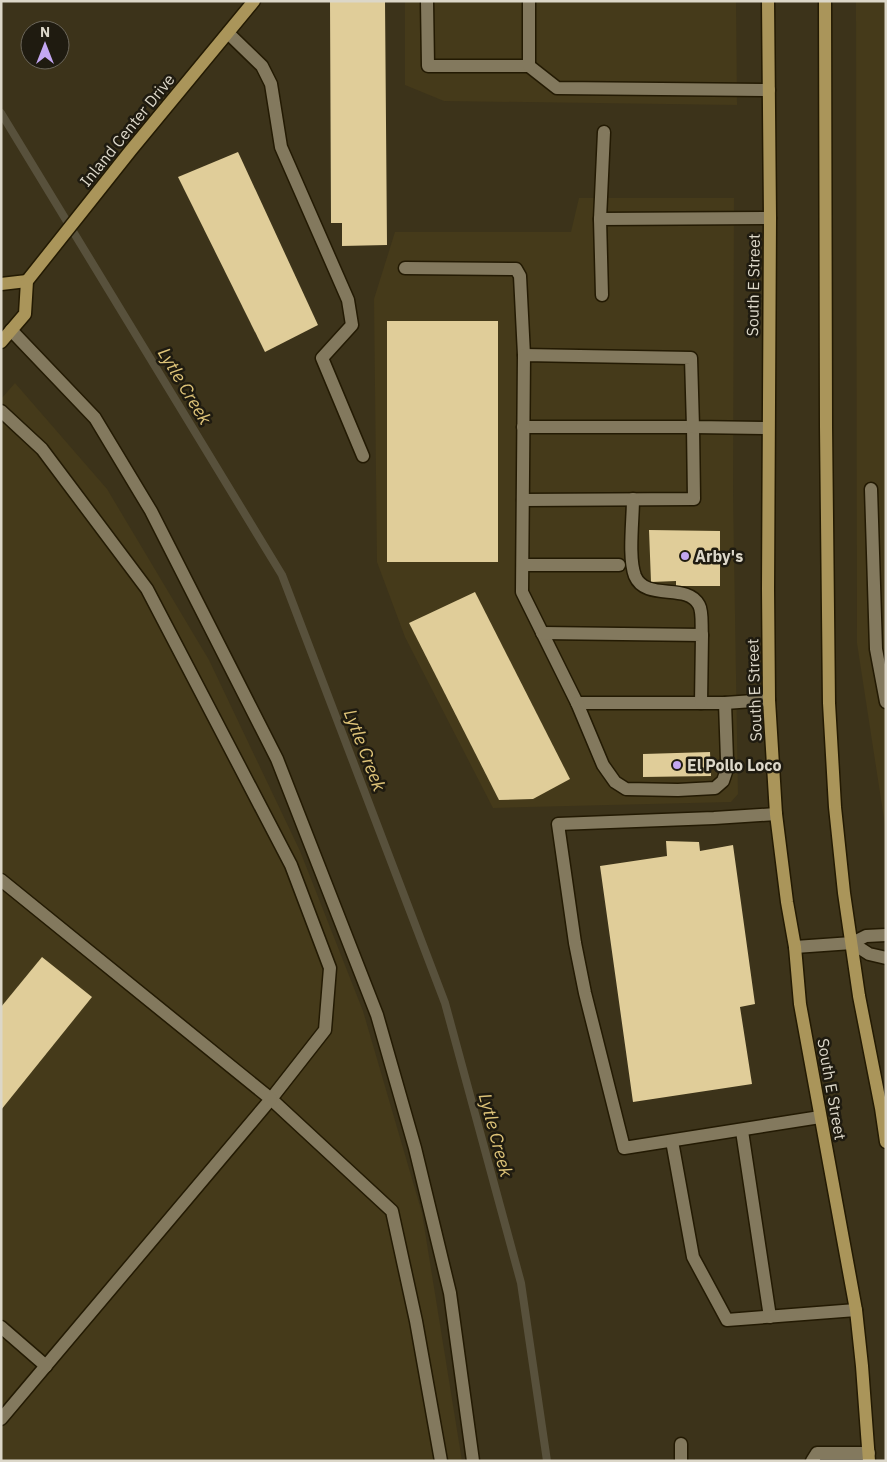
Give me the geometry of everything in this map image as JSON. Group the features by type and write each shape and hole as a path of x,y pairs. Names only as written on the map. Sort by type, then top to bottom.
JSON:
{"main road":[{"name":"Inland Center Drive","path":"27,281 131,150 254,1"},
{"name":"South E Street","path":"768,1 770,218 768,428 769,700 776,814 787,902 795,947 800,1004 856,1310 869,1457"},
{"path":"825,1 829,703 836,817 844,894 859,996 886,1142"},
{"path":"1,284 27,281 25,314 1,342"}],"lane":[{"path":"427,1 428,66 529,66 557,88 769,90"},
{"path":"529,1 529,66"},
{"path":"228,33 262,66 271,84 281,147 348,300 352,325 322,358 363,456"},
{"path":"602,295 600,218 604,132"},
{"path":"600,218 770,218"},
{"path":"405,268 516,269 520,276 524,355 522,592 577,703 603,764 615,782 626,789 678,790 715,788 723,781 726,772 724,703"},
{"path":"11,330 95,418 151,511 277,759 377,1015 415,1148 450,1293 473,1461"},
{"path":"523,500 694,499 691,358 524,355"},
{"path":"1,411 42,449 147,590 291,865 330,968 325,1030 271,1099 1,1419"},
{"path":"523,428 768,428"},
{"path":"870,490 886,702"},
{"path":"633,499 632,563 636,578 640,583 650,588 693,597 700,605 702,635 701,703"},
{"path":"522,565 619,565"},
{"path":"542,633 702,635"},
{"path":"577,703 724,703 769,700"},
{"path":"776,814 558,824 585,994 624,1148 820,1118"},
{"path":"1,880 271,1099 392,1211 416,1321 441,1461"},
{"path":"795,947 852,943 866,936 886,935"},
{"path":"852,943 869,954 886,958"},
{"path":"742,1130 770,1317"},
{"path":"672,1141 693,1258 727,1320 856,1310"},
{"path":"1,1327 46,1366"},
{"path":"681,1444 681,1461"},
{"path":"812,1461 816,1453 869,1457"}],"shaded area":[{"path":"405,1 736,1 737,105 444,101 405,85"},
{"path":"856,1 886,1 886,832 857,643"},
{"path":"579,198 734,198 733,494 738,794 731,802 493,808 405,637 377,562 374,299 395,232 571,232"},
{"path":"15,383 107,489 209,660 300,851 363,1011 422,1213 462,1461 1,1461 1,399"}],"building":[{"path":"330,1 385,1 387,245 342,246 342,223 331,223"},
{"path":"238,152 318,325 265,352 178,177"},
{"path":"387,321 498,321 498,562 387,562"},
{"name":"Arby's","path":"649,530 720,531 720,586 676,586 676,581 651,582"},
{"path":"475,592 570,779 533,799 499,800 409,623"},
{"name":"El Pollo Loco","path":"710,752 711,776 643,777 643,754"},
{"path":"666,841 699,842 700,851 733,845 755,1004 740,1007 752,1084 633,1102 600,866 667,856"},
{"path":"42,957 92,997 1,1110 1,1007"}],"waterway":[{"name":"Lytle Creek","path":"1,113 282,575 445,1003 521,1283 547,1461"}],"place":[{"name":"Arby's","path":"685,556"},
{"name":"El Pollo Loco","path":"677,765"}]}
